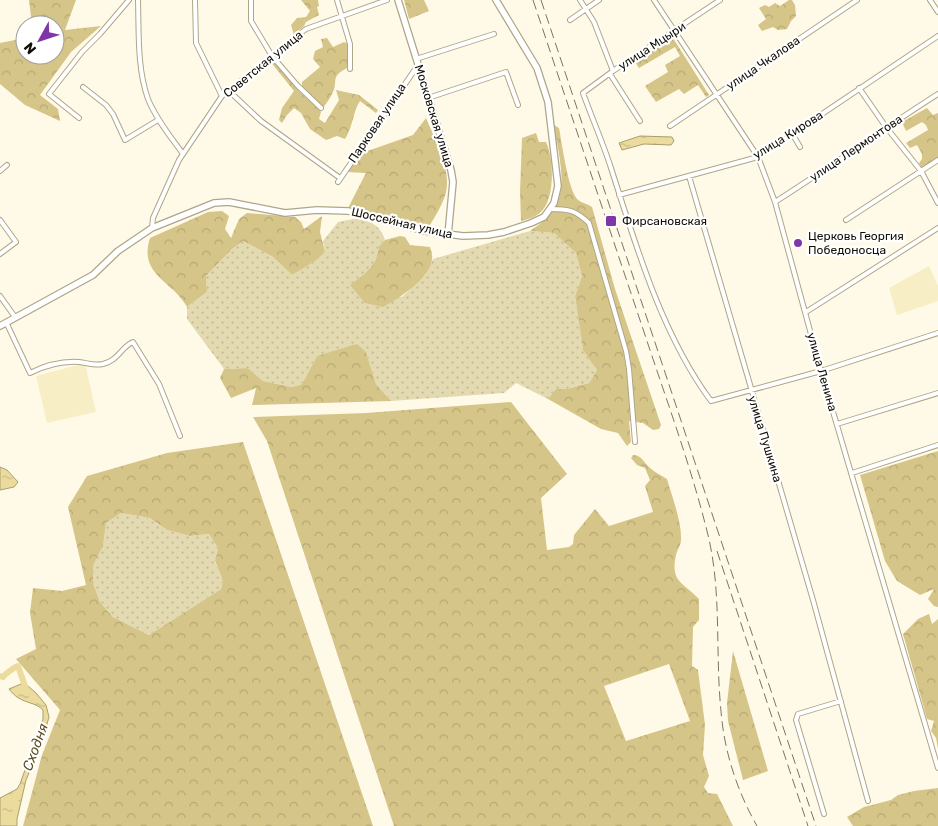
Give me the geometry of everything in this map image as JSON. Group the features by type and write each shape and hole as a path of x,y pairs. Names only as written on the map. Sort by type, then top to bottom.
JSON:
{"street":[{"path":"79,118 49,94 82,52 129,0"},
{"path":"138,0 141,70 148,99 158,120 183,154"},
{"path":"195,0 196,43 222,96"},
{"path":"251,0 251,21 272,56 320,108"},
{"path":"337,0 350,44 350,69"},
{"name":"Советская улица","path":"152,228 153,218 183,154 222,96 306,29 387,0"},
{"name":"Московская улица","path":"398,0 451,170 453,182 448,235"},
{"path":"496,0 537,68 543,82 551,117 558,186 554,204 550,209"},
{"path":"580,0 594,22 612,72 640,121"},
{"path":"570,20 599,0"},
{"name":"улица Ленина","path":"654,0 758,157 775,202 821,371 938,768"},
{"name":"улица Мцыри","path":"619,195 583,93 720,0"},
{"name":"улица Чкалова","path":"670,126 858,0"},
{"path":"930,0 938,12"},
{"path":"417,62 494,34"},
{"name":"улица Кирова","path":"619,195 758,157 938,36"},
{"name":"Парковая улица","path":"229,91 261,121 339,180 417,62"},
{"path":"428,98 506,72 518,105"},
{"path":"83,87 106,105 113,114 125,140 158,120"},
{"path":"859,88 886,127 921,171 938,203"},
{"name":"улица Лермонтова","path":"775,202 817,176 886,127 938,94"},
{"path":"793,135 800,146"},
{"path":"846,220 938,160"},
{"path":"0,171 7,165"},
{"name":"улица Пушкина","path":"689,176 868,801"},
{"path":"619,195 646,271 683,358 711,401 821,371 938,333"},
{"name":"Шоссейная улица","path":"3,324 93,275 118,251 152,228 214,203 229,202 285,213 332,210 348,211 425,231 448,235 473,236 504,232 539,220 550,209"},
{"path":"550,209 565,209 577,212 589,223 626,351 635,442"},
{"path":"0,220 16,242 0,254"},
{"path":"806,312 938,228"},
{"path":"0,296 15,317"},
{"path":"3,324 30,374 54,363 81,362 90,365 105,364 118,357 128,344 134,342 159,384 180,436"},
{"path":"837,424 938,393"},
{"path":"852,473 938,445"},
{"path":"824,814 796,720 798,714 841,702"}],"shaded area":[{"path":"358,218 375,225 381,231 385,240 379,246 373,264 350,285 402,297 426,274 433,259 530,231 554,233 576,253 582,276 575,296 583,349 597,370 589,383 567,389 556,389 548,399 516,383 504,393 391,401 376,384 366,352 317,356 302,384 292,387 263,381 248,368 224,369 187,319 187,307 207,292 206,276 232,249 243,241 273,257 292,275 325,252 323,241 338,222"},
{"path":"929,266 938,286 938,301 897,315 889,288"},
{"path":"85,363 96,412 47,423 36,376"},
{"path":"121,513 150,518 167,530 190,536 209,534 218,548 215,562 223,581 221,589 149,635 113,617 100,602 93,583 93,566 103,546 106,523"}],"green space":[{"path":"29,0 76,0 65,30 65,15 31,15"},
{"path":"301,0 318,0 319,15 306,22 294,35 291,25 297,18 306,17 310,11"},
{"path":"404,0 424,0 429,11 409,19"},
{"path":"792,0 795,5 796,16 787,29 778,30 773,27 762,31 758,25 766,19 759,8 765,5 769,7 775,3 780,6"},
{"path":"101,26 71,52 65,60 65,30"},
{"path":"327,38 333,47 344,42 348,44 347,68 336,77 334,90 323,108 302,88 302,82 320,67 313,59 315,51 323,47 321,39"},
{"path":"673,38 709,95 706,97 698,85 684,94 679,89 656,102 645,86 668,72 665,65 680,56 675,47 639,68 635,62"},
{"path":"15,40 15,65 62,65 40,95 58,109 60,121 25,105 0,84 0,43"},
{"path":"273,59 298,90 321,112 319,119 325,123 339,100 336,90 359,95 378,110 376,113 360,101 345,139 337,136 326,140 310,129 301,113 294,108 282,123 279,120 282,108 294,91 270,61"},
{"path":"927,108 933,115 938,113 938,158 922,168 919,163 922,159 922,154 917,145 910,148 906,143 928,130 926,125 922,122 906,131 902,122"},
{"path":"426,118 443,159 447,176 447,190 438,212 429,227 348,208 366,173 347,172 359,154 413,135"},
{"path":"554,125 559,128 568,177 574,195 578,200 592,207 615,289 661,425 659,429 653,430 643,423 629,421 631,442 627,446 618,433 601,429 548,399 556,389 567,389 589,383 597,370 583,350 575,296 582,276 576,253 554,233 530,231 549,216 560,196 560,160"},
{"path":"536,133 539,142 546,142 549,149 552,167 551,187 546,205 542,211 530,219 521,221 522,138"},
{"path":"222,211 229,216 225,229 231,238 239,219 247,213 295,217 301,222 304,229 322,216 320,232 325,252 315,261 292,275 273,257 243,241 232,249 206,276 207,292 187,307 174,290 153,269 149,261 148,251 150,238 208,212"},
{"path":"400,236 405,237 410,245 430,247 432,256 430,266 413,287 383,307 365,303 350,285 373,264 379,246 385,240"},
{"path":"357,344 366,352 376,384 391,401 252,405 256,388 231,398 220,378 224,369 248,368 263,381 292,387 302,384 317,356"},
{"path":"511,402 567,474 541,498 547,550 569,547 573,544 574,535 595,509 609,526 653,512 645,486 650,480 645,468 637,465 631,458 633,455 640,457 651,469 667,479 681,533 681,542 676,555 676,576 699,599 699,620 693,627 692,666 698,670 705,725 703,755 709,776 704,787 708,793 717,794 733,826 394,826 267,441 253,417 366,413","holes":["669,664 690,721 626,741 604,686"]},
{"path":"243,442 373,826 23,826 42,755 60,710 16,659 36,649 30,613 33,588 62,591 86,585 68,507 87,476 167,453","holes":["121,513 150,518 167,530 190,536 209,534 218,548 215,561 223,581 221,589 149,635 113,617 100,602 93,583 93,566 103,546 106,523"]},
{"path":"938,451 938,607 934,606 928,599 934,589 920,595 897,581 885,561 860,475"},
{"path":"929,614 932,624 938,619 938,749 936,738 931,731 934,721 927,719 903,634 918,619"},
{"path":"733,651 768,771 743,780 728,721 727,703"},
{"path":"938,788 938,826 853,826 847,817 864,807 891,800 898,795"}],"water":[{"path":"640,136 672,137 674,141 671,145 644,144 622,150 619,143"},
{"path":"0,467 7,470 18,482 14,487 0,490"},
{"path":"21,684 28,686 36,693 46,705 49,717 42,742 26,780 17,826 0,826 0,798 17,789 20,784 43,719 43,710 18,698 9,689"}],"waterway":[{"name":"Сходня","path":"0,676 3,677 10,670 18,666 27,692"}],"railway":[{"path":"533,0 678,433 701,509 708,535 715,579 719,689 725,741 728,756 743,799 757,826"},
{"path":"541,0 816,826"},
{"path":"717,551 808,826"}],"place":[{"name":"Фирсановская","path":"611,221"},
{"name":"Церковь Георгия Победоносца","path":"798,243"}]}
